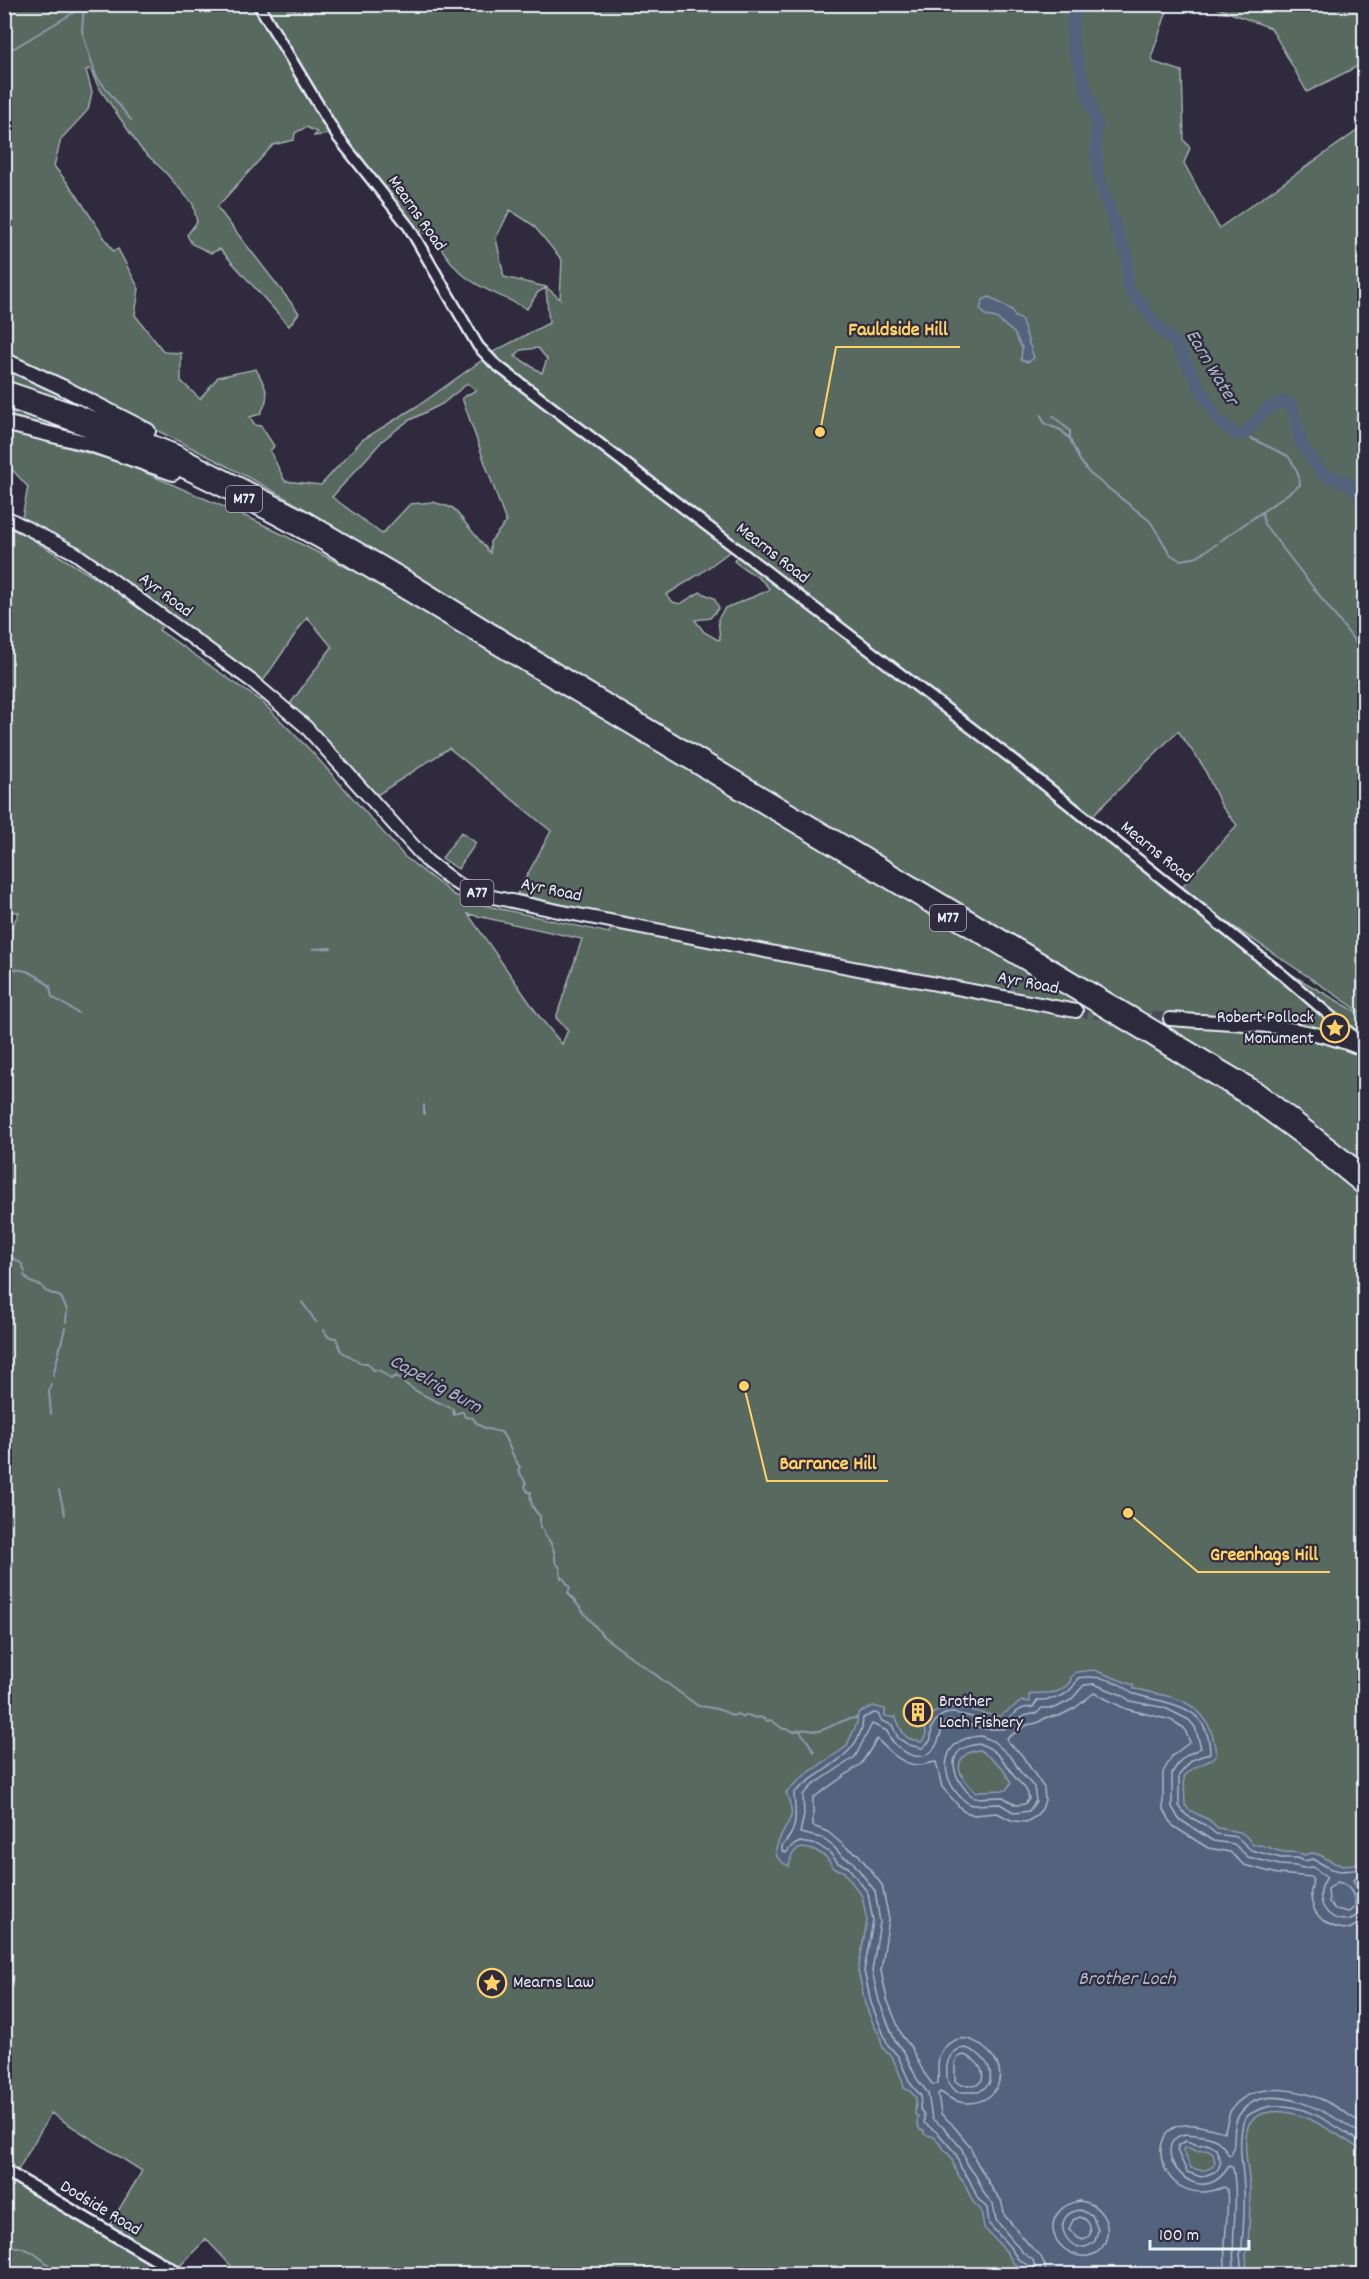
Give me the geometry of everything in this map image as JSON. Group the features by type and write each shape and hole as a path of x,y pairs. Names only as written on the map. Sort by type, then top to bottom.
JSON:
{"highway":[{"path":"4,360 241,477 314,520 359,551"},
{"name":"M77","path":"4,388 80,413 175,452 284,507 1258,1090 1365,1173"},
{"name":"M77","path":"4,400 91,430 140,450 225,489 285,522 1248,1098 1365,1188"},
{"path":"4,423 35,429 118,453 181,476 285,522"}],"main road":[{"name":"Ayr Road","path":"4,516 75,553 253,682 305,726 428,862 456,883 479,894 1076,1011"},
{"path":"1170,1019 1317,1034 1361,1049"},
{"name":"Dodside Road","path":"4,2170 180,2274"}],"street":[{"name":"Mearns Road","path":"258,4 337,136 409,227 478,346 494,363 1012,759 1284,976 1351,1034 1361,1049"}],"green space":[{"path":"301,4 1169,5 1152,55 1153,62 1182,71 1184,140 1190,148 1184,163 1219,228 1364,126 1364,1014 1179,890 1237,825 1222,807 1203,766 1178,731 1093,815 697,511 691,518 732,550 666,595 673,602 680,604 700,592 714,598 719,608 710,618 695,620 704,632 720,639 718,619 725,608 770,590 762,581 734,561 739,554 905,681 1197,914 1299,979 1364,1016 1364,2274 230,2274 234,2269 206,2239 177,2269 109,2226 142,2171 51,2113 17,2172 5,2163 4,943 19,912 8,912 5,915 5,526 27,536 103,583 104,568 22,518 28,487 5,462 5,430 123,463 254,520 350,569 369,549 281,495 236,471 5,356 5,5 252,5 331,134 314,136 317,132 306,127 295,133 294,140 273,145 217,207 299,313 289,326 220,249 211,253 192,244 187,235 197,222 193,204 141,149 98,86 90,69 86,70 92,92 88,110 61,139 54,166 74,191 113,251 118,249 139,289 135,315 164,352 181,353 181,381 200,399 218,377 256,369 267,396 260,414 250,417 255,425 261,426 274,446 270,451 285,481 321,485 362,440 422,403 485,358 509,369 489,354 549,323 546,288 538,292 527,309 468,279 429,235 414,229 342,132 261,5 282,5 295,11","holes":["510,210 533,225 562,260 560,299 546,287 504,277 496,238","538,348 547,359 542,373 515,356 521,350","468,383 476,390 462,398 506,522 490,542 490,553 453,508 433,502 410,504 382,534 332,497 383,440 408,421 442,404","169,617 263,681 307,617 332,647 290,704 377,795 449,748 551,831 517,894 616,917 609,933 487,906 454,895 405,857 312,752 262,702 159,630","468,914 582,939 556,1018 568,1030 562,1044 539,1016"]},
{"path":"1209,5 1364,5 1358,9 1364,63 1307,92 1271,28"},
{"path":"5,365 98,412 5,380"},
{"path":"4,408 61,426 110,448 5,419"},
{"path":"461,832 476,843 458,869 442,858"},
{"path":"4,2176 27,2191 169,2274 5,2274"}],"water":[{"path":"989,297 1012,310 1015,317 1021,319 1034,358 1028,362 1021,360 1022,348 1014,333 996,318 986,316 980,309 983,300"},
{"name":"Brother Loch","path":"1094,1670 1133,1685 1134,1689 1181,1701 1199,1712 1211,1730 1216,1755 1192,1769 1184,1777 1185,1805 1189,1810 1209,1820 1218,1828 1240,1832 1253,1845 1304,1855 1312,1853 1342,1865 1364,1863 1364,2152 1328,2129 1286,2112 1259,2115 1252,2120 1246,2141 1250,2185 1247,2274 1024,2274 1022,2268 1014,2264 1005,2250 984,2228 981,2210 973,2202 956,2172 951,2157 934,2137 920,2130 917,2123 918,2116 915,2115 916,2098 904,2088 893,2059 883,2048 865,2004 858,1971 867,1921 862,1896 843,1871 834,1868 826,1857 815,1850 802,1848 796,1850 789,1866 777,1856 778,1843 791,1816 791,1807 786,1792 805,1775 846,1747 857,1723 858,1713 873,1706 885,1709 885,1716 894,1718 895,1716 909,1739 922,1742 926,1734 924,1718 928,1722 931,1721 928,1716 938,1711 955,1708 1000,1716 1022,1701 1030,1702 1029,1695 1059,1691 1070,1682 1076,1672","holes":["980,1750 1002,1767 1011,1783 1006,1790 976,1793 964,1779 959,1767 962,1758","1186,2147 1196,2151 1209,2150 1213,2153 1215,2163 1204,2170 1191,2168 1183,2150"]}],"waterway":[{"path":"4,54 73,13 78,4"},
{"path":"84,4 82,31 96,76 131,120"},
{"name":"Earn Water","path":"1083,4 1072,20 1072,42 1097,125 1096,152 1099,178 1121,244 1128,256 1127,286 1161,330 1176,344 1217,419 1233,432 1244,435 1272,405 1286,402 1292,406 1301,443 1322,474 1349,484 1364,498"},
{"path":"1041,415 1045,424 1061,430 1070,439"},
{"path":"1053,416 1070,431 1070,439 1079,459 1089,473 1150,521 1171,555 1180,560 1194,558 1217,544"},
{"path":"1244,435 1288,456 1294,466 1300,485 1262,512 1264,524 1364,653"},
{"path":"1220,541 1262,512"},
{"path":"313,949 331,948"},
{"name":"Capelrig Burn","path":"4,966 38,976 50,986 52,997 78,1013"},
{"path":"424,1105 424,1114"},
{"path":"4,1252 22,1264 25,1272"},
{"path":"24,1275 30,1282 42,1286 45,1291 61,1297 67,1310 66,1322"},
{"name":"Capelrig Burn","path":"302,1302 316,1322"},
{"path":"53,1376 65,1328"},
{"name":"Capelrig Burn","path":"324,1330 328,1337 336,1338 341,1351 361,1363 367,1363 374,1370 379,1370 391,1379 396,1376 416,1391 453,1409 454,1415 463,1412 465,1417 473,1418 481,1426 501,1432 520,1467 518,1470 526,1483 525,1486 528,1492 531,1492 532,1505 540,1516 540,1527 552,1546 561,1578 570,1588 568,1593 604,1637 698,1706 720,1710 732,1716 738,1714 742,1718 747,1715 760,1717 771,1720 783,1729 794,1732 799,1730 814,1752"},
{"path":"51,1384 49,1392 51,1414"},
{"path":"59,1491 65,1515"},
{"path":"800,1730 819,1731 842,1721 857,1718"},
{"path":"4,2242 37,2255 56,2274"}],"tunnel":[{"path":"1076,1011 1113,1014"},
{"path":"1134,1016 1170,1019"}],"place":[{"name":"Fauldside Hill","path":"820,432"},
{"name":"Robert Pollock Monument","path":"1335,1028"},
{"name":"Barrance Hill","path":"744,1386"},
{"name":"Greenhags Hill","path":"1128,1513"},
{"name":"Brother Loch Fishery","path":"918,1712"},
{"name":"Mearns Law","path":"492,1983"}]}
